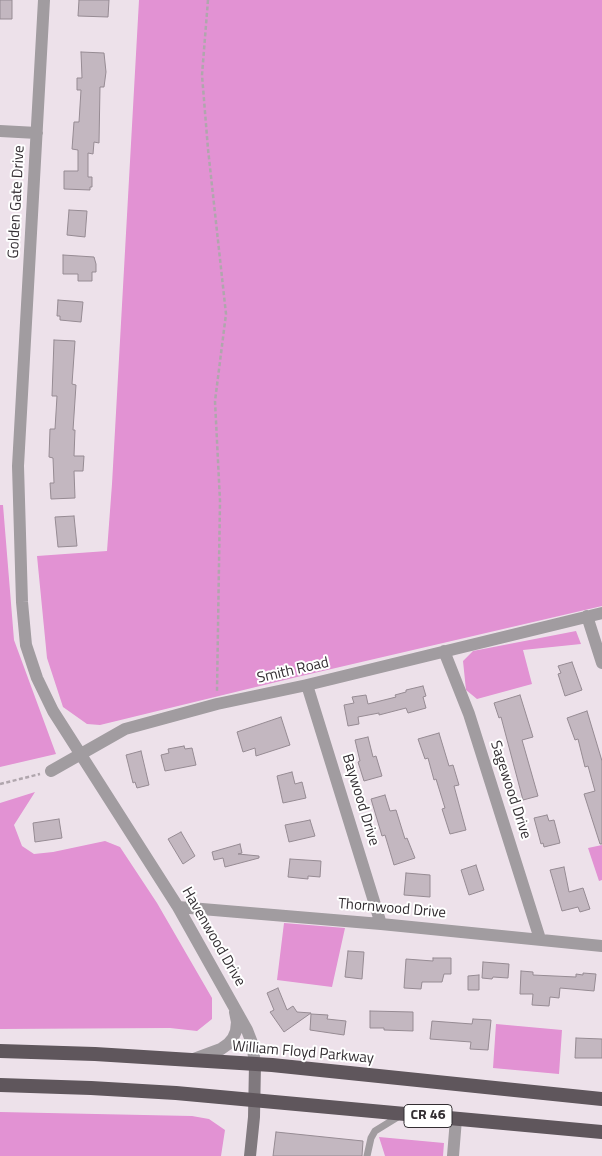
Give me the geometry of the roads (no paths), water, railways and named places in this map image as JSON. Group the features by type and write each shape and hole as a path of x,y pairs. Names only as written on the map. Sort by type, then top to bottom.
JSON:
{"highway":[{"name":"William Floyd Parkway","path":"0,1051 95,1054 255,1064 602,1098"},
{"name":"CR 46","path":"0,1085 176,1092 602,1132"}],"main road":[{"name":"Havenwood Drive","path":"250,1156 255,1100 255,1064"}],"street":[{"name":"Golden Gate Drive","path":"44,0 18,466 22,602 26,646 37,678 53,711 80,753"},
{"path":"0,131 37,133"},
{"name":"Smith Road","path":"50,771 125,729 217,704 307,685 602,613"},
{"path":"587,616 602,663"},
{"name":"Sagewood Drive","path":"444,651 469,714 540,939"},
{"name":"Baywood Drive","path":"307,685 381,924"},
{"name":"Havenwood Drive","path":"80,753 178,907 247,1030 253,1048 255,1064"},
{"name":"Thornwood Drive","path":"178,907 381,924 602,946"},
{"path":"192,1060 228,1044 233,1038 237,1022 234,1007"},
{"path":"452,1156 456,1119"}],"lane":[{"path":"366,1156 375,1131 403,1114"}]}
